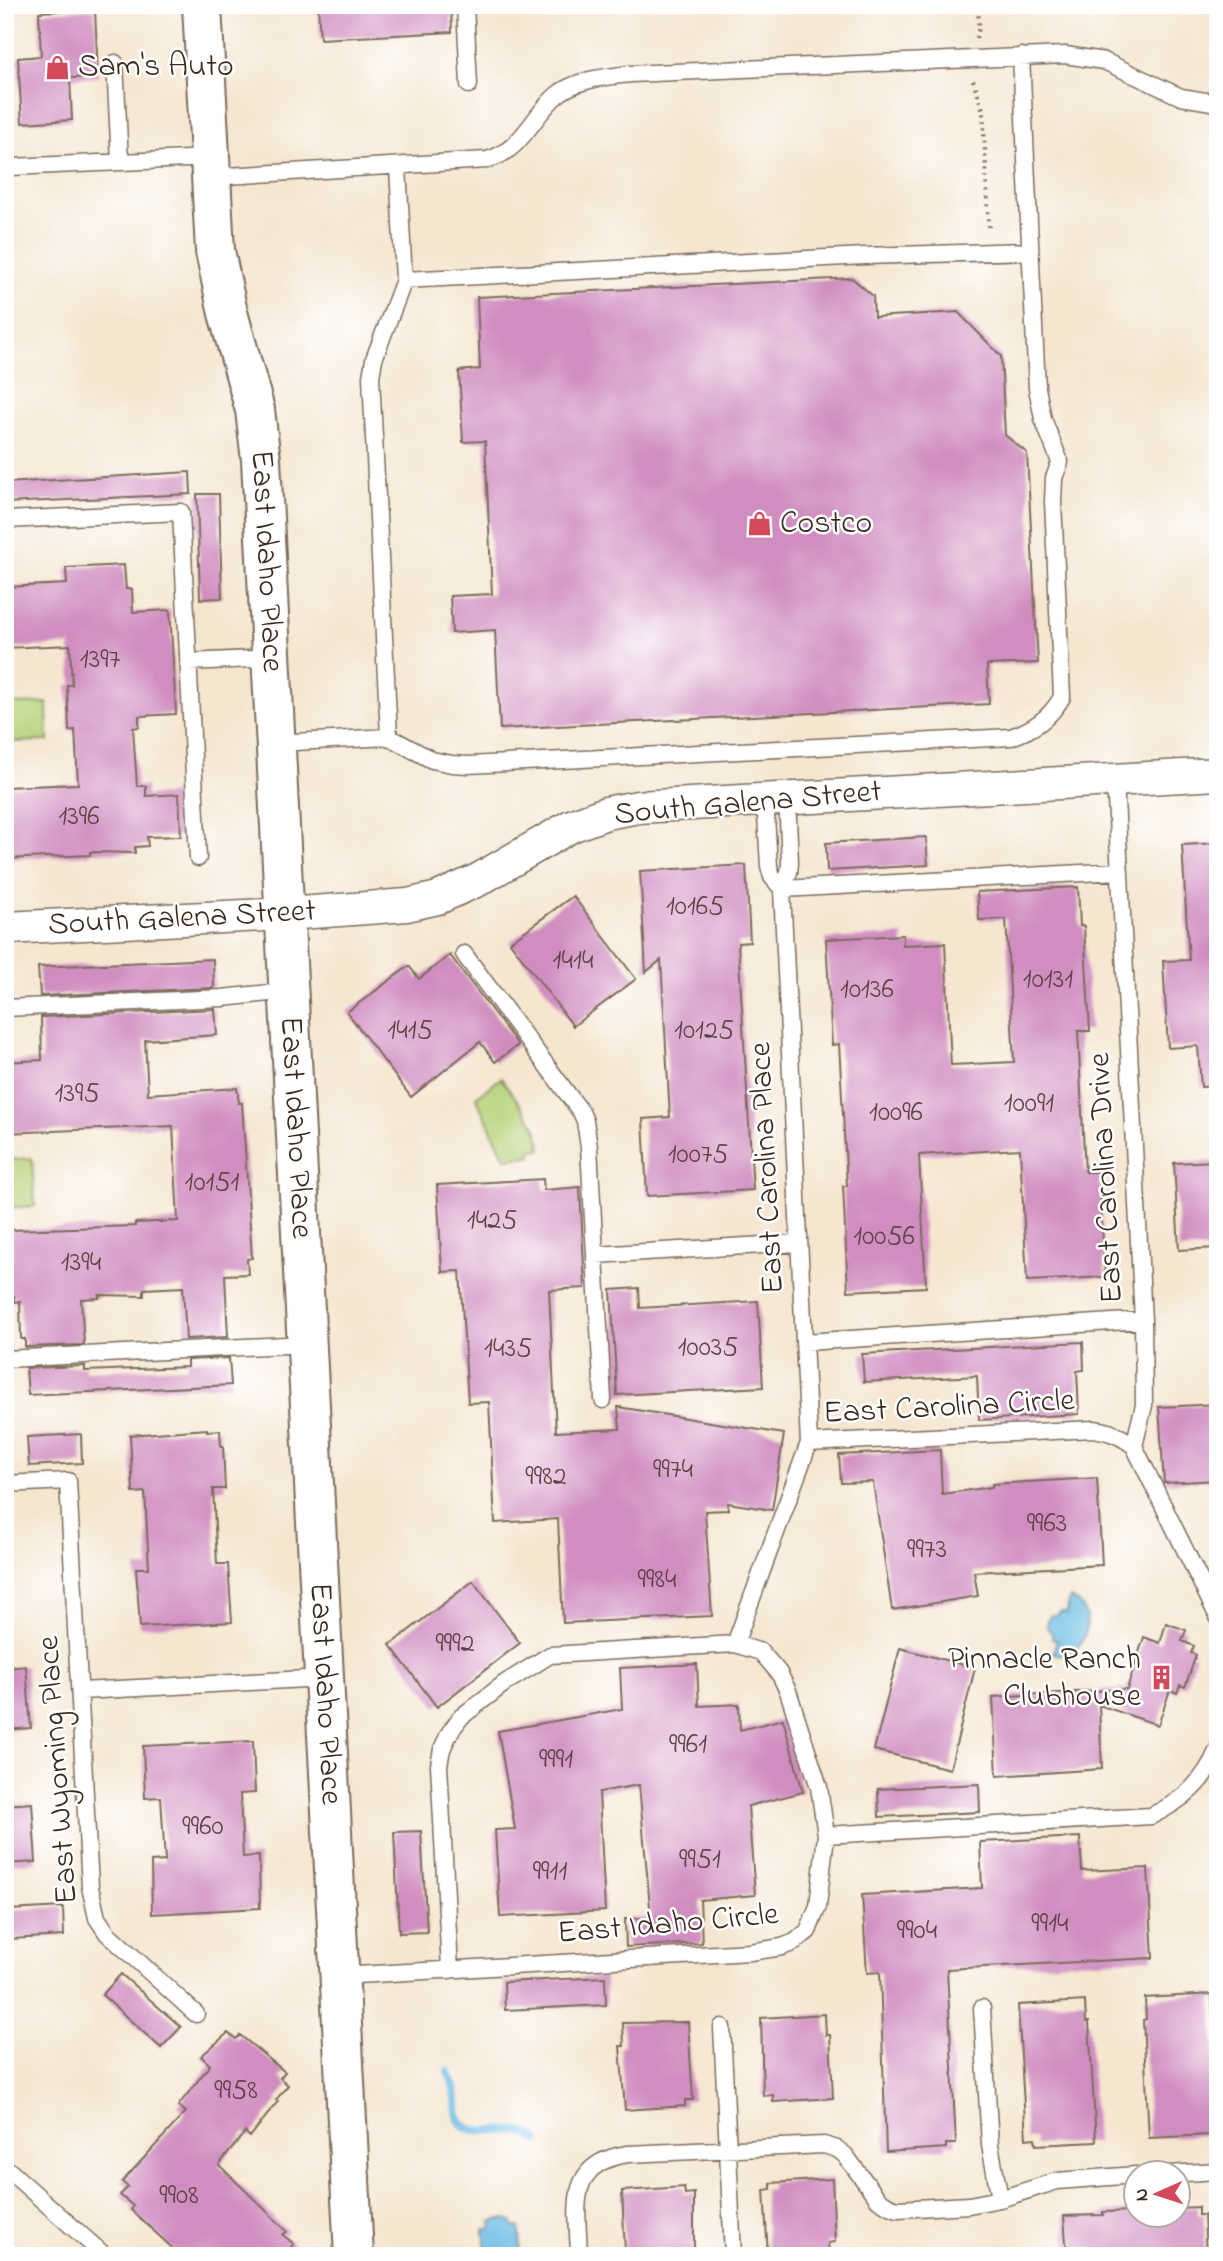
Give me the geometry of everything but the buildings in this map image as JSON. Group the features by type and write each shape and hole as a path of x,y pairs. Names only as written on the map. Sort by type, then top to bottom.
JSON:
{"street":[{"name":"East Idaho Place","path":"202,5 218,266 228,313 250,386 259,436 354,2256"},
{"name":"South Galena Street","path":"5,928 286,915 395,907 438,898 487,875 571,826 606,813 667,803 1218,774"}],"lane":[{"path":"465,5 469,85"},
{"path":"276,743 389,737 432,760 468,765 1011,737 1027,732 1046,719 1062,697 1053,502 1054,478 1060,462 1038,400 1021,55"},
{"path":"5,163 10,167 120,162 210,167 398,167 474,162 493,159 515,145 556,96 579,83 606,77 703,70 1065,55 1096,58 1175,95 1218,103"},
{"path":"115,63 120,162"},
{"path":"389,737 371,377 374,359 404,279 398,167"},
{"path":"404,279 865,256 1030,251"},
{"path":"5,520 181,512 198,858"},
{"path":"189,662 272,659"},
{"name":"East Carolina Drive","path":"805,1342 1143,1320 1115,779"},
{"name":"East Carolina Place","path":"776,798 769,866 772,877 782,889"},
{"name":"East Carolina Place","path":"776,798 790,863 782,889 809,1443"},
{"path":"782,889 1120,872"},
{"path":"464,954 585,1121 589,1147 603,1400"},
{"path":"5,1008 222,998 289,991"},
{"path":"595,1255 799,1243"},
{"path":"1143,1320 1144,1405 1134,1446 1218,1618"},
{"path":"5,1359 306,1343"},
{"name":"East Carolina Circle","path":"735,1644 809,1443 1094,1429 1108,1431 1134,1446"},
{"name":"East Wyoming Place","path":"5,1484 68,1481 90,1887 97,1917 101,1926 114,1940 196,2014"},
{"name":"East Idaho Circle","path":"340,1976 450,1970 750,1952 782,1947 802,1937 813,1922 818,1906 826,1835 819,1787 788,1691 779,1673 761,1652 735,1644 550,1655 505,1683 461,1717 442,1749 439,1765 450,1970"},
{"path":"81,1691 324,1678"},
{"path":"826,1835 1151,1816 1188,1794 1218,1749"},
{"path":"982,2008 991,2155 1000,2199"},
{"path":"722,2027 733,2256"},
{"path":"579,2256 577,2191 585,2176 599,2163 621,2155 807,2144 833,2147 845,2155 878,2199 898,2209 955,2207 1000,2199 1057,2181 1122,2176"},
{"path":"5,2167 106,2256"},
{"path":"1192,2173 1218,2171"}],"path":[{"path":"976,38 979,29 978,5"},
{"path":"973,79 983,110 989,232"}],"green space":[{"path":"47,703 48,741 5,742 5,704"},
{"path":"501,1078 535,1125 542,1149 531,1150 531,1156 505,1158 476,1097"},
{"path":"32,1158 35,1206 5,1208 5,1160"}],"water":[{"path":"1070,1598 1079,1604 1085,1613 1085,1634 1074,1651 1053,1653 1057,1640 1052,1638 1053,1634 1046,1623 1050,1616 1059,1614 1060,1611 1066,1613"},
{"path":"506,2219 513,2223 514,2227 520,2227 521,2256 486,2256 484,2229 491,2229 492,2222"}],"waterway":[{"path":"448,2072 455,2091 458,2118 465,2127 484,2131 518,2131 537,2140"}],"place":[{"name":"Sam's Auto","path":"58,67"},
{"name":"Costco","path":"760,524"},
{"name":"Pinnacle Ranch Clubhouse","path":"1161,1678"}]}
